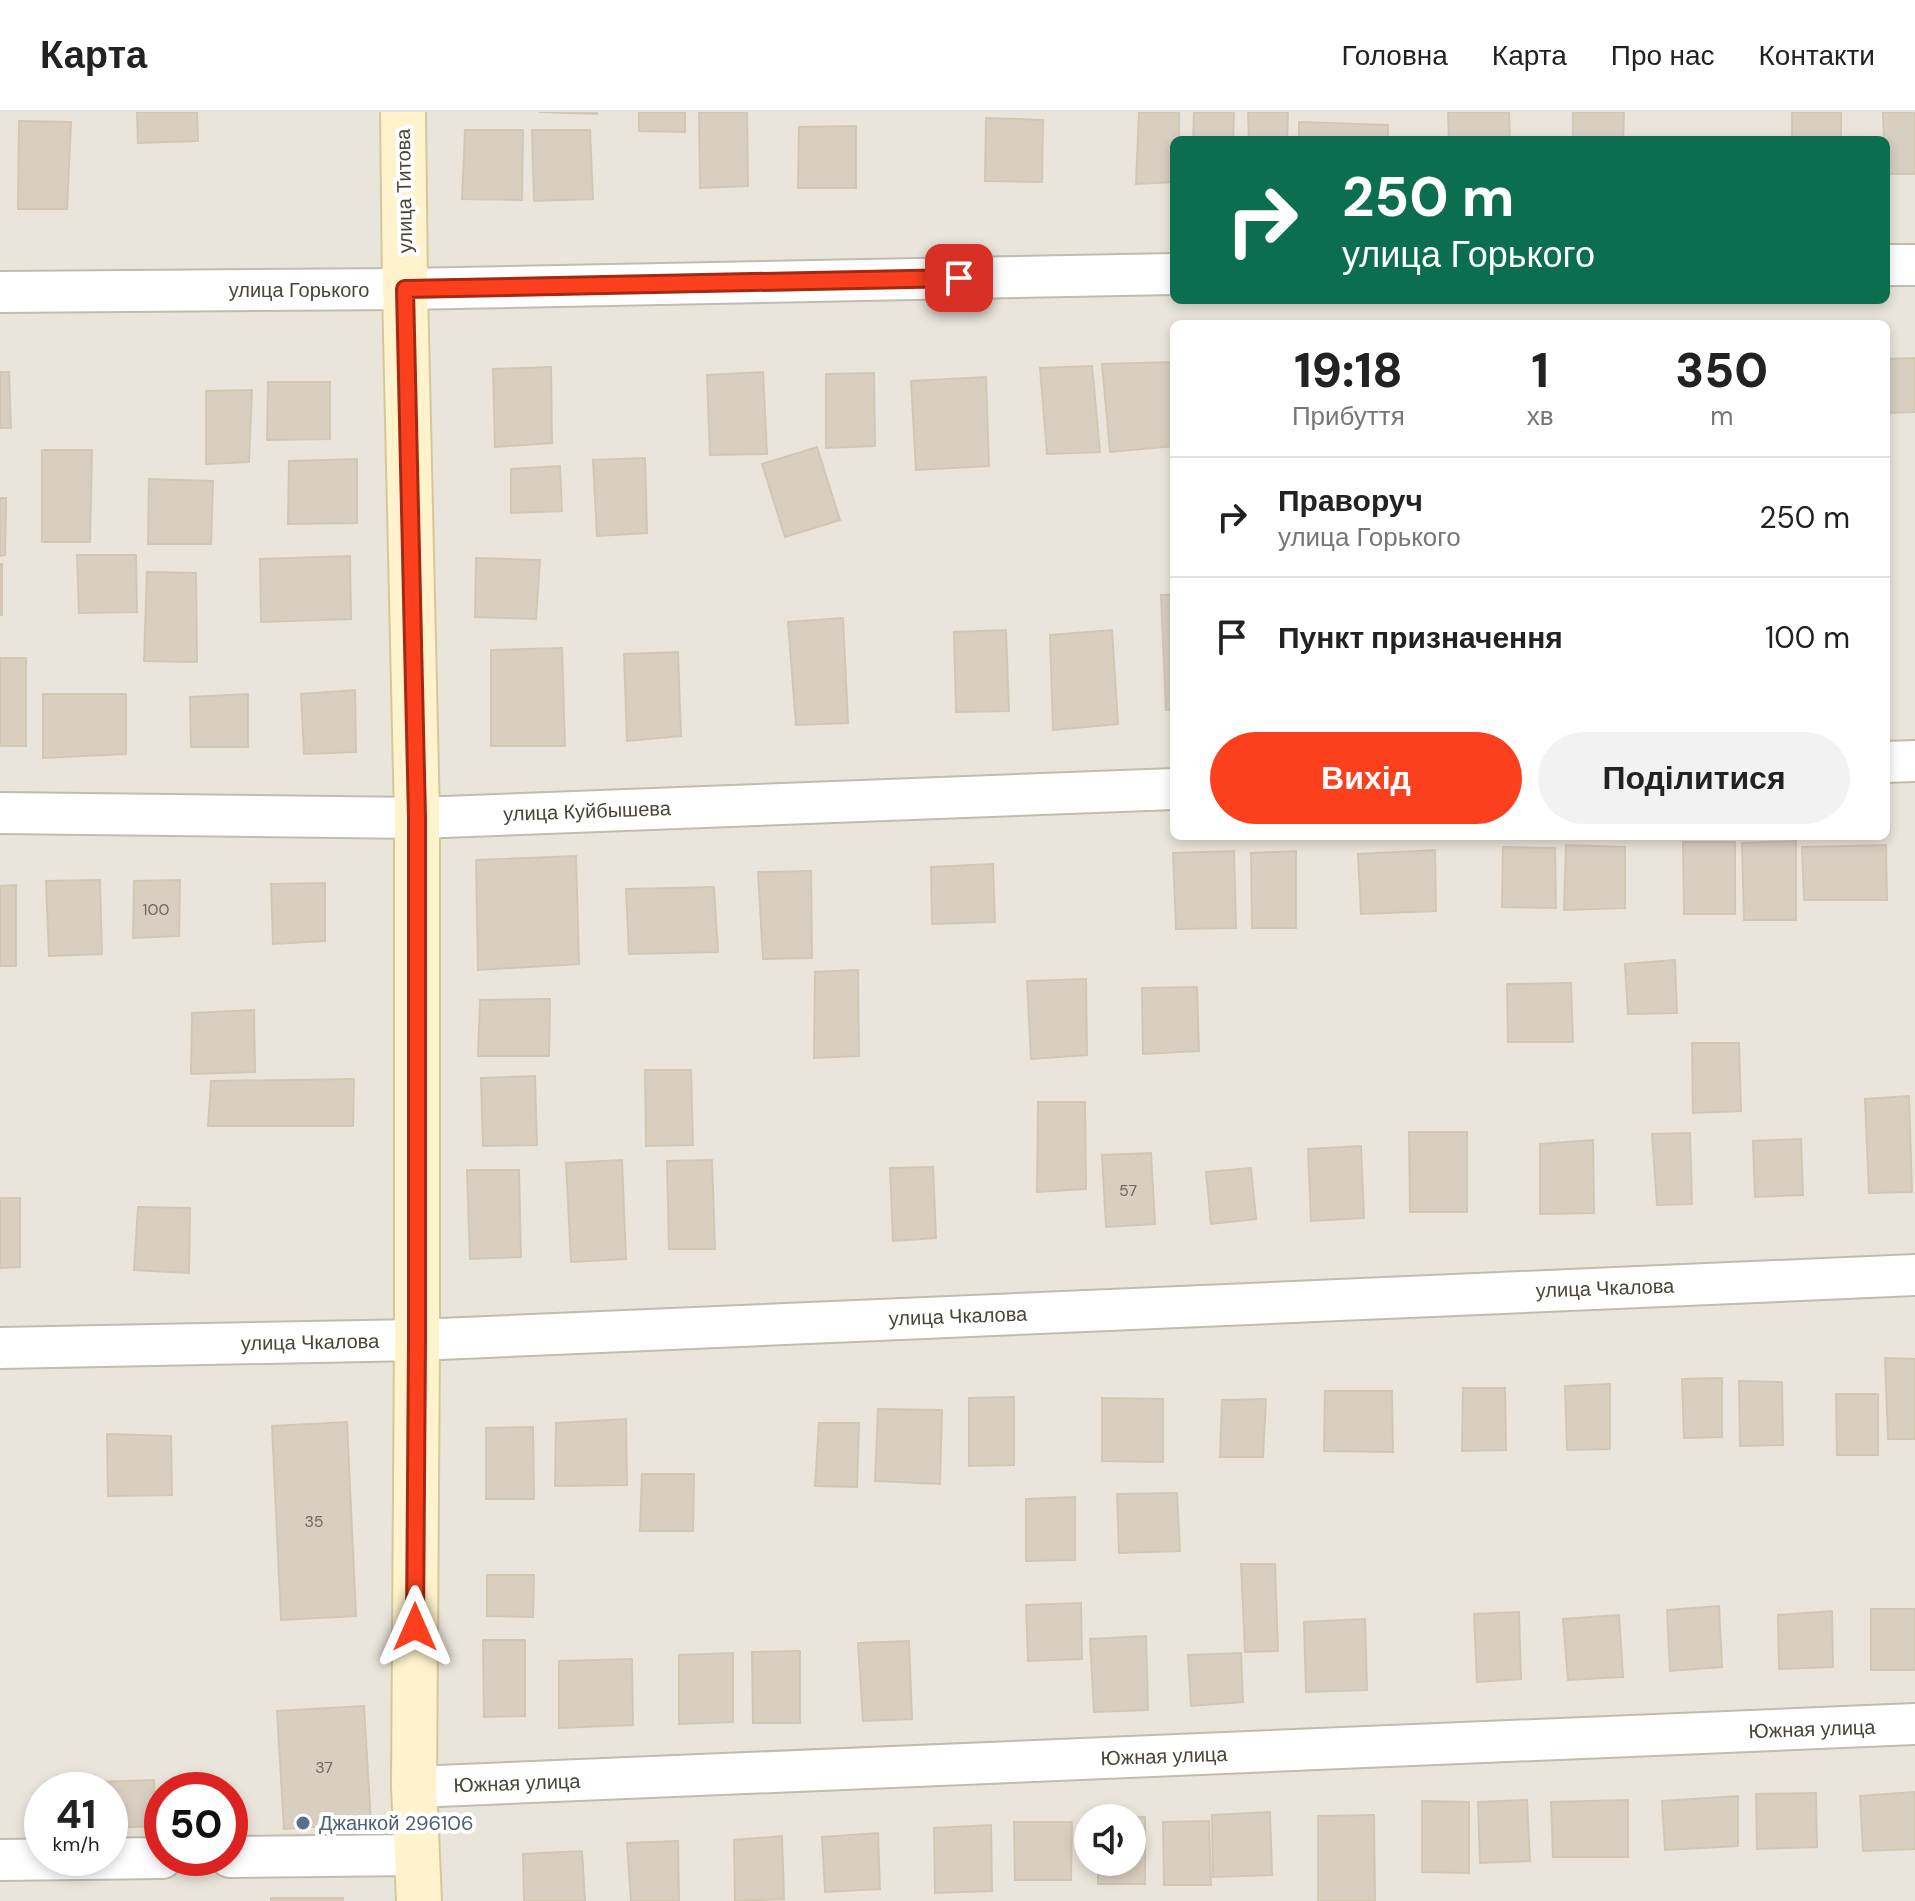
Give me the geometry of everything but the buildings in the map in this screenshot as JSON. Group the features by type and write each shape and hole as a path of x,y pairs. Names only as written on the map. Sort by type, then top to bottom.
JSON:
{"main road":[{"name":"улица Титова","path":"403,112 417,818 414,1787 419,1901"}],"street":[{"path":"1890,265 1915,265"},
{"name":"улица Горького","path":"0,292 405,289 1170,274"},
{"path":"1890,762 1915,761"},
{"name":"улица Куйбышева","path":"0,813 417,818 1170,789"},
{"name":"улица Чкалова","path":"0,1348 417,1340 1915,1275"},
{"name":"Южная улица","path":"414,1787 1915,1724"},
{"path":"248,1857 417,1855"},
{"path":"0,1860 144,1858"}],"shaded area":[{"path":"0,112 1915,112 1915,1901 0,1901"}],"place":[{"name":"Джанкой 296106","path":"303,1823"}],"route":[{"path":"415,1627 417,818 405,289 959,278"}]}
